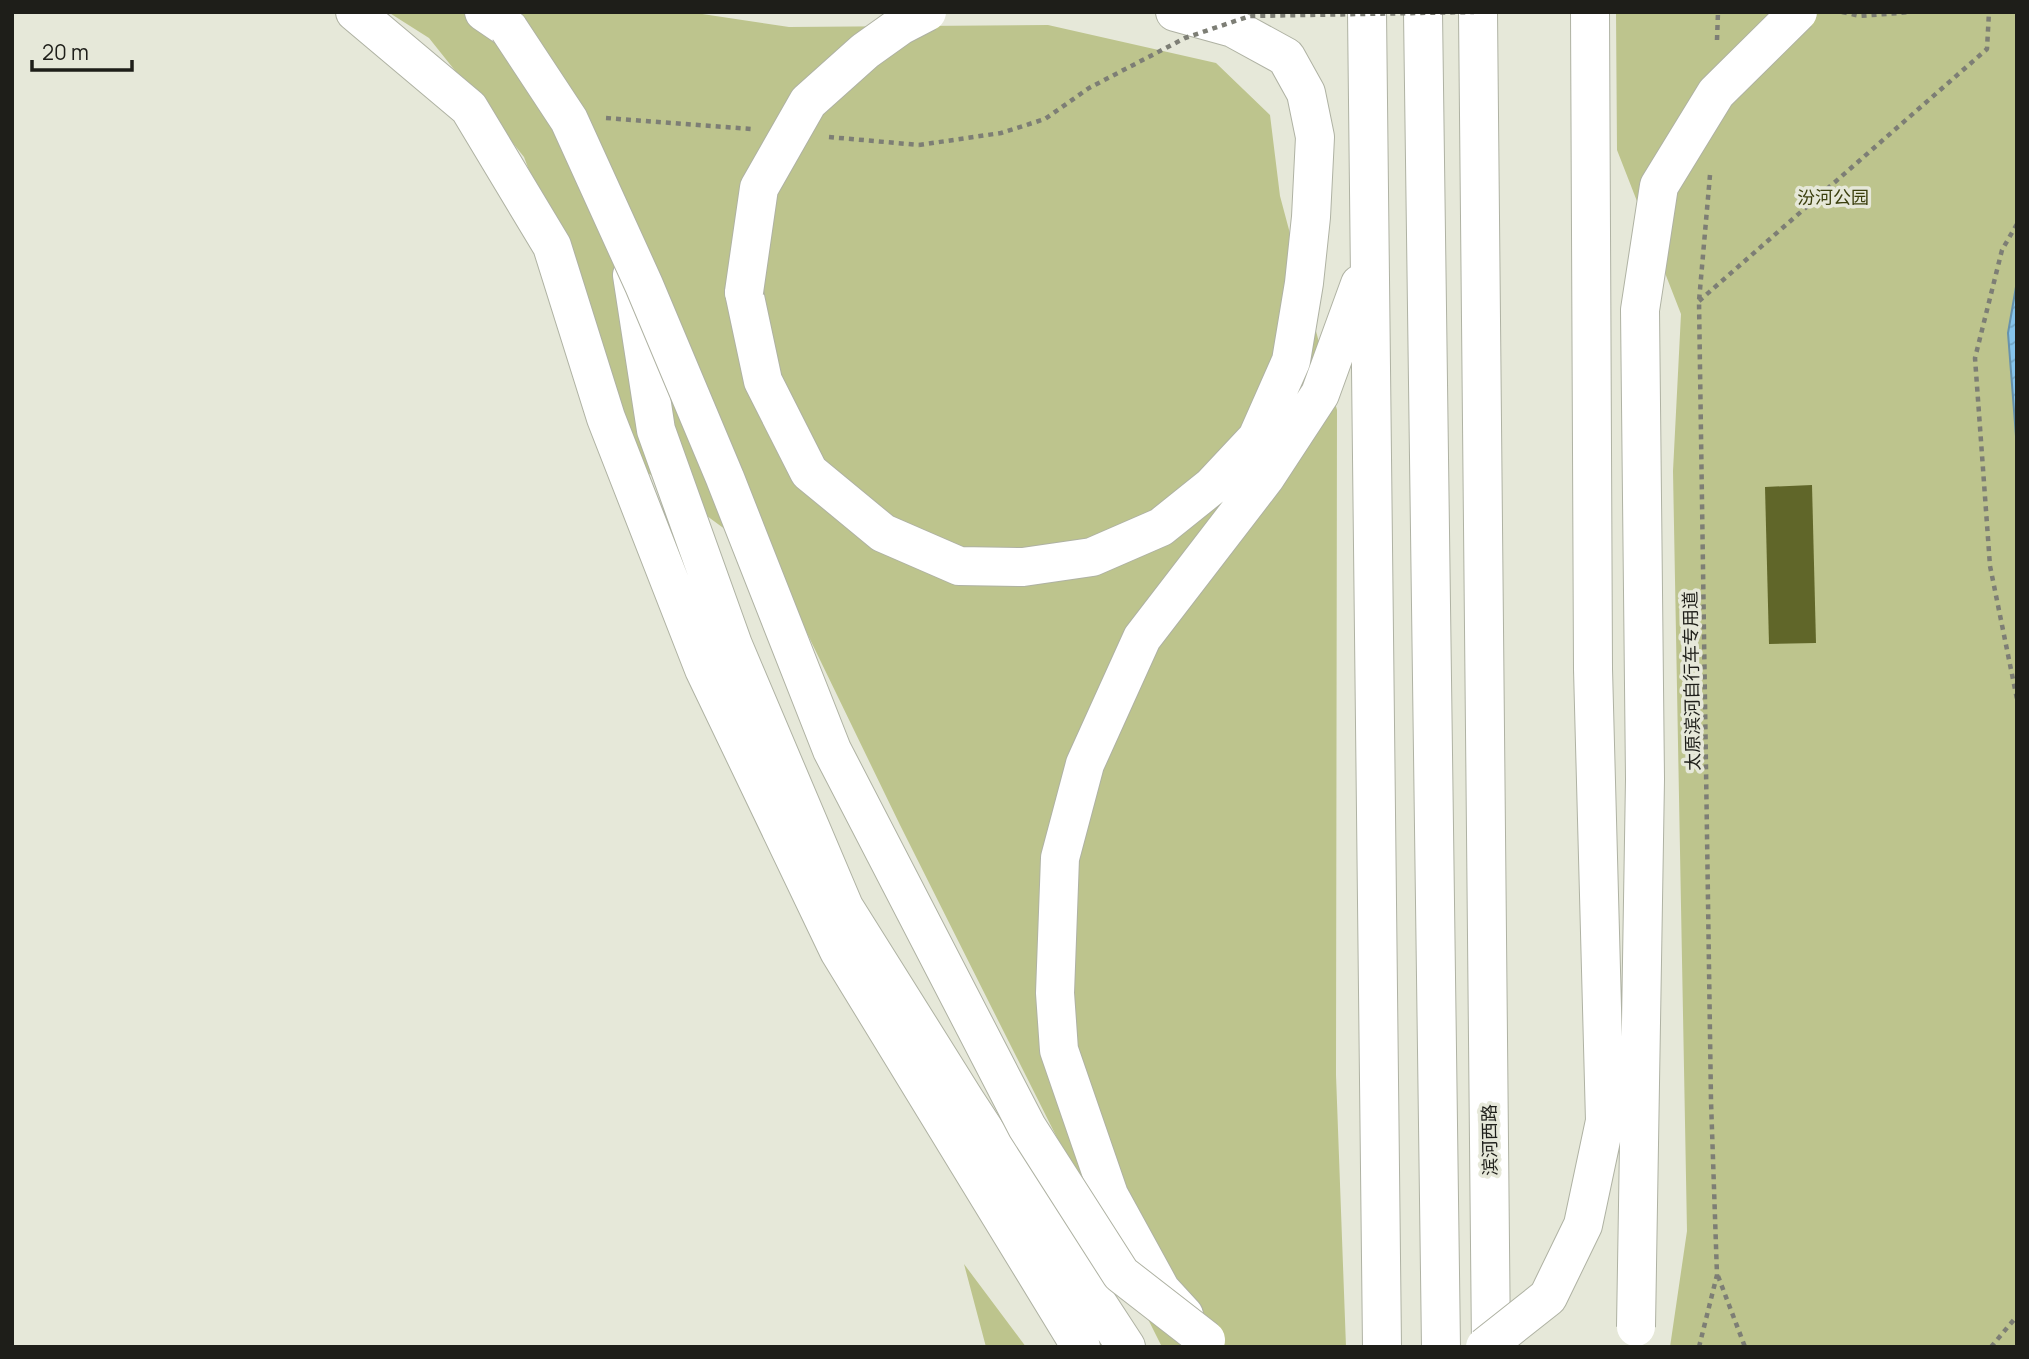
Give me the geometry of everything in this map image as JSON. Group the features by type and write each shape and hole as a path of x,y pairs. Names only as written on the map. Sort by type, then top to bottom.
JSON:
{"highway":[{"path":"355,12 469,108 552,246 606,418 704,669 839,951 1081,1347"},
{"path":"484,12 509,29 569,120 629,252 725,478 832,750 1027,1127 1121,1273 1214,1343"},
{"path":"927,12 900,26 864,51 808,102 760,188 744,292 764,382 809,472 883,533 959,566 1023,567 1118,555 1196,527 1265,478"},
{"path":"1023,567 1092,556 1161,527 1212,486 1257,438 1291,361 1304,284 1311,217 1315,137 1306,93 1286,57 1233,28 1175,12"},
{"path":"1367,12 1382,1347"},
{"path":"1423,12 1422,105 1437,933 1441,1347"},
{"path":"1476,12 1478,51"},
{"path":"1478,51 1488,12"},
{"path":"1485,1347 1548,1297 1583,1225 1605,1121 1593,669 1590,12"},
{"path":"1635,1337 1645,779 1640,310 1659,186 1716,93 1798,12"},
{"name":"滨河西路","path":"1478,51 1492,1347"},
{"path":"629,252 656,430 733,645 844,907 965,1100 1126,1347"},
{"path":"1214,1343 1161,1290 1109,1195 1059,1050 1055,993 1060,858 1085,764 1142,638 1265,478 1320,394 1369,259"}],"path":[{"path":"822,136 919,145 1000,134 1045,119 1090,88 1185,38 1250,16 1476,12"},
{"path":"1716,51 1718,12"},
{"path":"1842,12 1860,16 1911,12"},
{"path":"1699,301 1987,48 1989,12"},
{"path":"603,118 752,130"},
{"name":"太原滨河自行车专用道","path":"1699,1347 1717,1275 1711,1074 1699,301 1711,169"},
{"path":"2017,224 2002,250 1975,358 1990,566 2017,699"},
{"path":"1717,1275 1745,1347"},
{"path":"1991,1347 2017,1316"}],"green space":[{"path":"388,12 689,12 789,27 1048,25 1216,63 1270,115 1280,196 1337,410 1336,1075 1346,1347 1162,1347 900,825 774,565 640,467 524,157 429,38"},
{"name":"汾河公园","path":"1616,12 2017,12 2017,1347 1670,1347 1687,1231 1673,471 1681,314 1617,150"},
{"path":"964,1264 1026,1347 986,1347"}],"water":[{"path":"2017,281 2017,449 2008,333"}],"building":[{"path":"1812,485 1816,643 1769,644 1765,487"}]}
